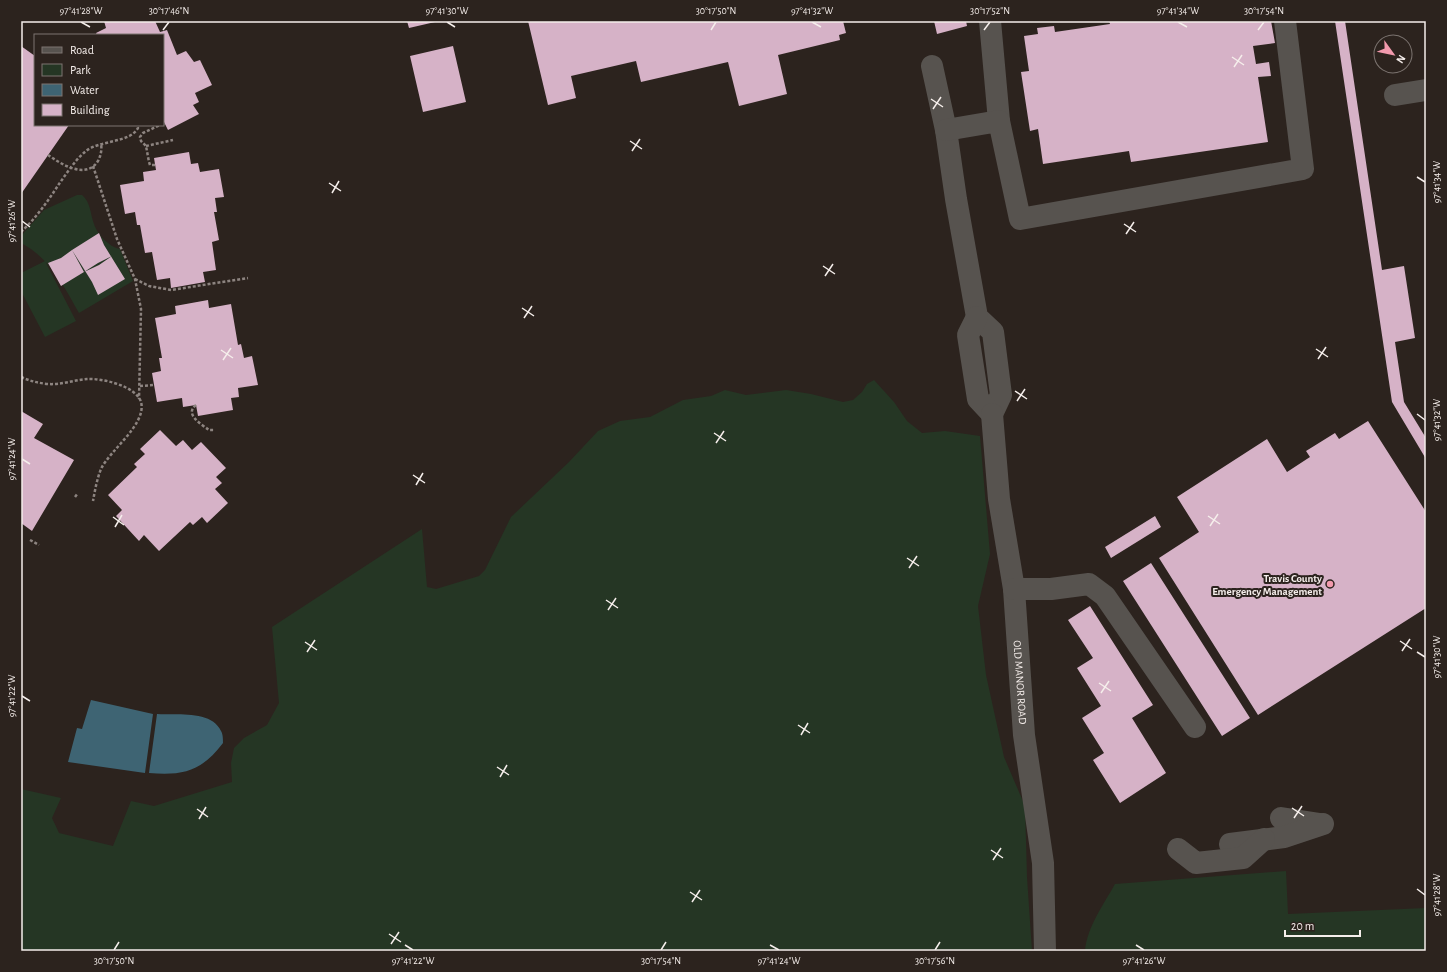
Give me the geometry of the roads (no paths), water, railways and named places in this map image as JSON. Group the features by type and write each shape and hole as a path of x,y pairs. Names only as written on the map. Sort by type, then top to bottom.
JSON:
{"street":[{"path":"990,21 999,121 1020,219 1303,169 1285,21"},
{"path":"932,66 946,130 999,121"},
{"path":"1395,95 1426,90"},
{"name":"OLD MANOR ROAD","path":"946,130 956,199 977,317 993,332 999,371 1001,395 992,414 999,499 1014,589 1024,735 1043,863 1045,951"},
{"path":"1014,589 1051,589 1089,584 1105,596 1195,727"},
{"path":"1230,844 1284,837 1323,824 1282,818"},
{"path":"1178,849 1196,863 1231,860 1243,858 1264,839"}],"water":[{"path":"91,700 153,714 145,773 68,762 77,728 82,729"},
{"path":"157,714 193,715 210,720 216,724 221,731 223,735 223,743 207,760 191,770 172,774 149,773"}],"place":[{"name":"Travis County Emergency Management","path":"1330,584"}]}
